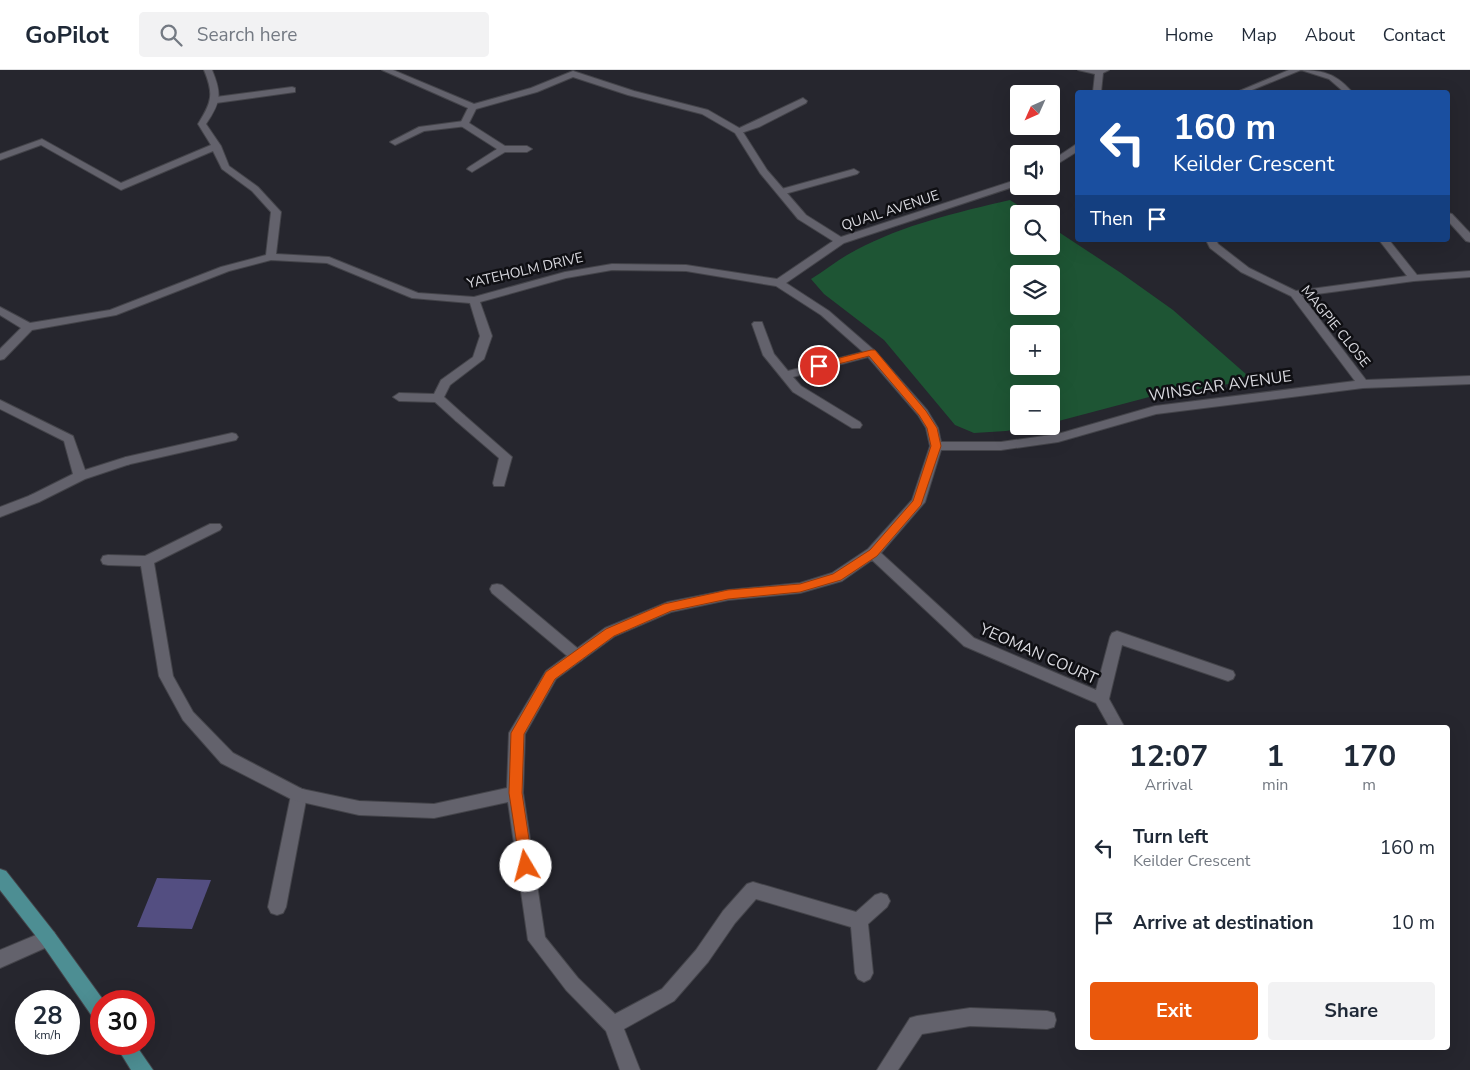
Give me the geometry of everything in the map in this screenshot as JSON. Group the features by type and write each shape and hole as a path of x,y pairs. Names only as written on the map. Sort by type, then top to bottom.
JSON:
{"main road":[{"path":"0,877 48,938 90,997"},
{"path":"132,1055 143,1070"}],"street":[{"path":"208,70 215,86 216,100 202,124 216,146 225,167 255,189 276,212 271,257"},
{"path":"386,70 473,107 534,90 574,72 631,93 705,112 738,131 762,171 802,217 840,241"},
{"path":"1082,70 1102,71 1097,90"},
{"path":"1246,90 1297,70"},
{"path":"1305,70 1332,77 1346,90"},
{"path":"216,100 292,90"},
{"path":"738,131 784,112 803,101"},
{"path":"464,124 473,107"},
{"path":"395,142 422,129 464,124 503,149 528,149"},
{"path":"0,157 42,142 121,187 216,146"},
{"path":"1060,159 1075,148"},
{"path":"472,169 503,149"},
{"path":"781,192 854,172"},
{"name":"QUAIL AVENUE","path":"779,283 840,241 1010,185"},
{"path":"1450,218 1470,239"},
{"name":"MAGPIE CLOSE","path":"1213,242 1214,246 1245,270 1296,294 1363,384"},
{"path":"1386,242 1414,278"},
{"name":"YATEHOLM DRIVE","path":"28,327 112,313 226,269 271,257 329,260 416,296 474,300 564,275 612,267 686,268 779,283"},
{"path":"1296,294 1414,278 1470,274"},
{"path":"630,1070 613,1025 572,984 537,940 515,793 518,733 551,675 610,632 668,607 728,595 800,588 837,577 874,553 918,502 936,446 932,428 922,413 871,352 825,313 779,283"},
{"path":"438,398 445,383 478,359 486,336 474,300"},
{"path":"0,310 28,327 0,356"},
{"path":"758,324 769,355 797,389 856,425"},
{"path":"785,375 871,352"},
{"name":"WINSCAR AVENUE","path":"936,446 1001,446 1058,438 1155,410 1363,384 1470,380"},
{"path":"398,397 438,398 506,457 499,484"},
{"path":"0,404 69,439 80,476"},
{"path":"0,512 34,499 80,476 126,461 232,437"},
{"path":"108,560 147,561 215,527"},
{"name":"YEOMAN COURT","path":"874,553 969,642 1101,699 1117,636 1228,675"},
{"path":"147,561 166,676 188,716 228,758 299,795 359,808 434,811 515,793"},
{"path":"497,589 577,656"},
{"path":"1101,699 1116,725"},
{"path":"277,907 299,795"},
{"path":"613,1025 668,995 702,956 729,917 753,890 859,921"},
{"path":"859,921 882,901"},
{"path":"859,921 864,973"},
{"path":"0,959 48,938"},
{"path":"886,1070 917,1025 970,1017 1047,1020"}],"green space":[{"path":"1010,200 1018,205 1010,205 1010,255 1060,255 1060,233 1173,310 1247,375 1235,383 1153,396 1060,421 1060,385 1010,385 1010,430 974,433 955,425 884,340 824,294 811,279 850,253 874,241 912,226"}],"building":[{"path":"157,878 211,880 192,929 137,927"}],"route":[{"path":"526,866 515,793 518,733 551,675 610,632 668,607 728,595 800,588 837,577 874,553 918,502 936,446 932,428 922,413 871,352 819,366"}]}
